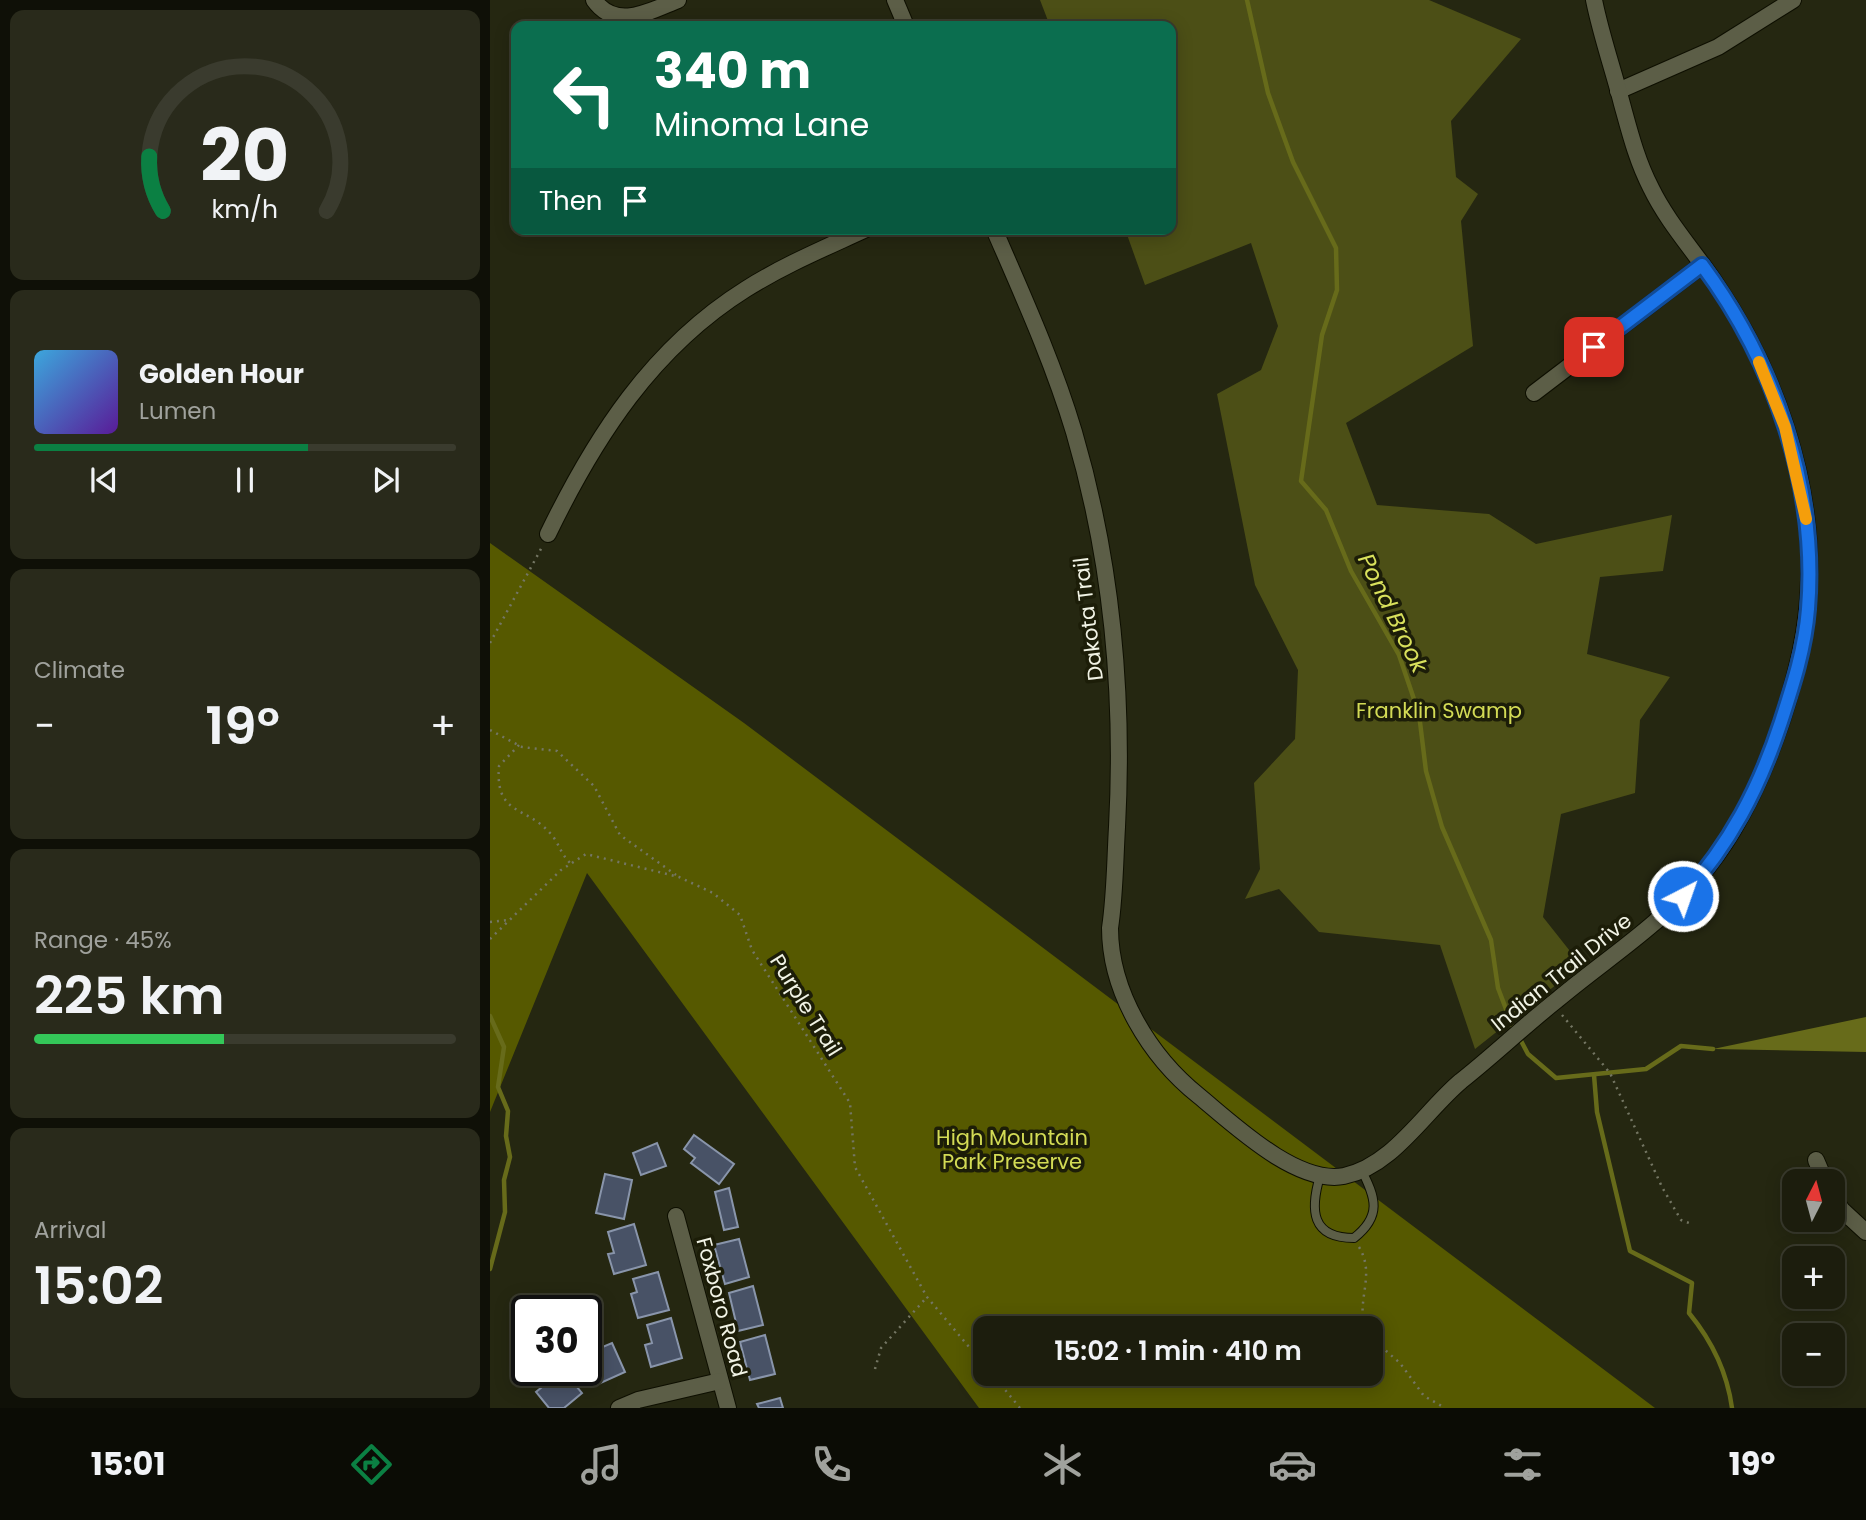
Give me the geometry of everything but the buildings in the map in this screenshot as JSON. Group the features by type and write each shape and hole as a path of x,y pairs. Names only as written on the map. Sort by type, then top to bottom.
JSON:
{"street":[{"path":"594,0 603,11 615,17 628,17 678,0"},
{"path":"895,0 904,21"},
{"name":"Indian Trail Drive","path":"1135,1017 1155,1054 1175,1077 1293,1166 1320,1176 1342,1176 1361,1170 1383,1158 1443,1097 1553,1003 1657,920 1701,876 1722,848 1741,819 1765,769 1803,645 1809,586 1808,541 1796,466 1785,427 1755,354 1732,309 1653,193 1628,132 1594,0"},
{"path":"1618,91 1718,47 1793,0"},
{"path":"548,534 595,444 661,358 690,330 747,288 781,268 853,235"},
{"name":"Dakota Trail","path":"997,235 1056,377 1089,490 1101,547 1111,605 1119,726 1110,952 1135,1017"},
{"path":"1534,393 1702,265"},
{"path":"1816,1160 1820,1169"},
{"path":"1845,1213 1866,1232"},
{"name":"Foxboro Road","path":"676,1216 728,1408"},
{"path":"619,1408 638,1400 720,1381"}],"lane":[{"path":"1320,1176 1314,1197 1319,1226 1329,1235 1354,1238 1369,1226 1373,1210 1373,1194 1361,1170"}],"path":[{"path":"490,643 548,534"},
{"path":"490,730 519,745 557,751 594,786 620,835 679,877"},
{"path":"490,939 571,864 558,851 557,842 550,832 511,809 503,799 498,783 499,766 519,745"},
{"name":"Purple Trail","path":"571,864 586,854 679,877 713,893 740,915 752,950 850,1103 855,1167 927,1297 973,1352"},
{"path":"490,922 508,920"},
{"path":"1553,1003 1610,1073 1662,1187 1681,1220 1689,1223"},
{"path":"1354,1238 1364,1256 1368,1272 1361,1316"},
{"path":"875,1369 881,1348 927,1297"},
{"path":"1383,1348 1400,1363 1424,1395 1445,1408"},
{"path":"1002,1386 1020,1408"}],"green space":[{"name":"Franklin Swamp","path":"1040,0 1429,0 1521,39 1451,121 1456,177 1478,194 1461,221 1473,346 1346,423 1377,505 1489,514 1536,544 1672,515 1663,571 1600,577 1587,654 1670,677 1640,720 1635,793 1561,814 1543,917 1581,965 1475,1049 1440,945 1319,932 1279,889 1245,899 1260,869 1254,783 1295,739 1298,670 1255,585 1217,394 1261,370 1278,326 1251,243 1145,285 1127,235 1176,235 1176,21 1048,21"},
{"name":"High Mountain Park Preserve","path":"490,543 744,723 1655,1408 979,1408 587,873 490,1112"}],"shaded area":[{"path":"1866,1017 1866,1052 1713,1049"}],"waterway":[{"name":"Pond Brook","path":"1247,0 1268,93 1293,162 1336,248 1337,290 1322,335 1301,481 1326,510 1351,571 1399,655 1419,714 1426,771 1442,827 1491,940 1498,988 1514,1030"},
{"path":"490,1016 504,1047 498,1087 508,1111 506,1136 510,1157 504,1180 505,1212 490,1269"},
{"name":"Pond Brook","path":"1519,1037 1528,1054 1556,1078 1646,1069 1681,1046 1713,1049"},
{"path":"1594,1075 1597,1112 1630,1251 1692,1283 1689,1313 1705,1334 1717,1357 1732,1408"}],"slow traffic":[{"path":"1759,362 1785,427 1806,519"}],"route":[{"path":"1594,347 1702,265 1732,309 1768,380 1785,427 1804,505 1810,576 1803,645 1795,678 1757,788 1722,848 1683,896"}]}
